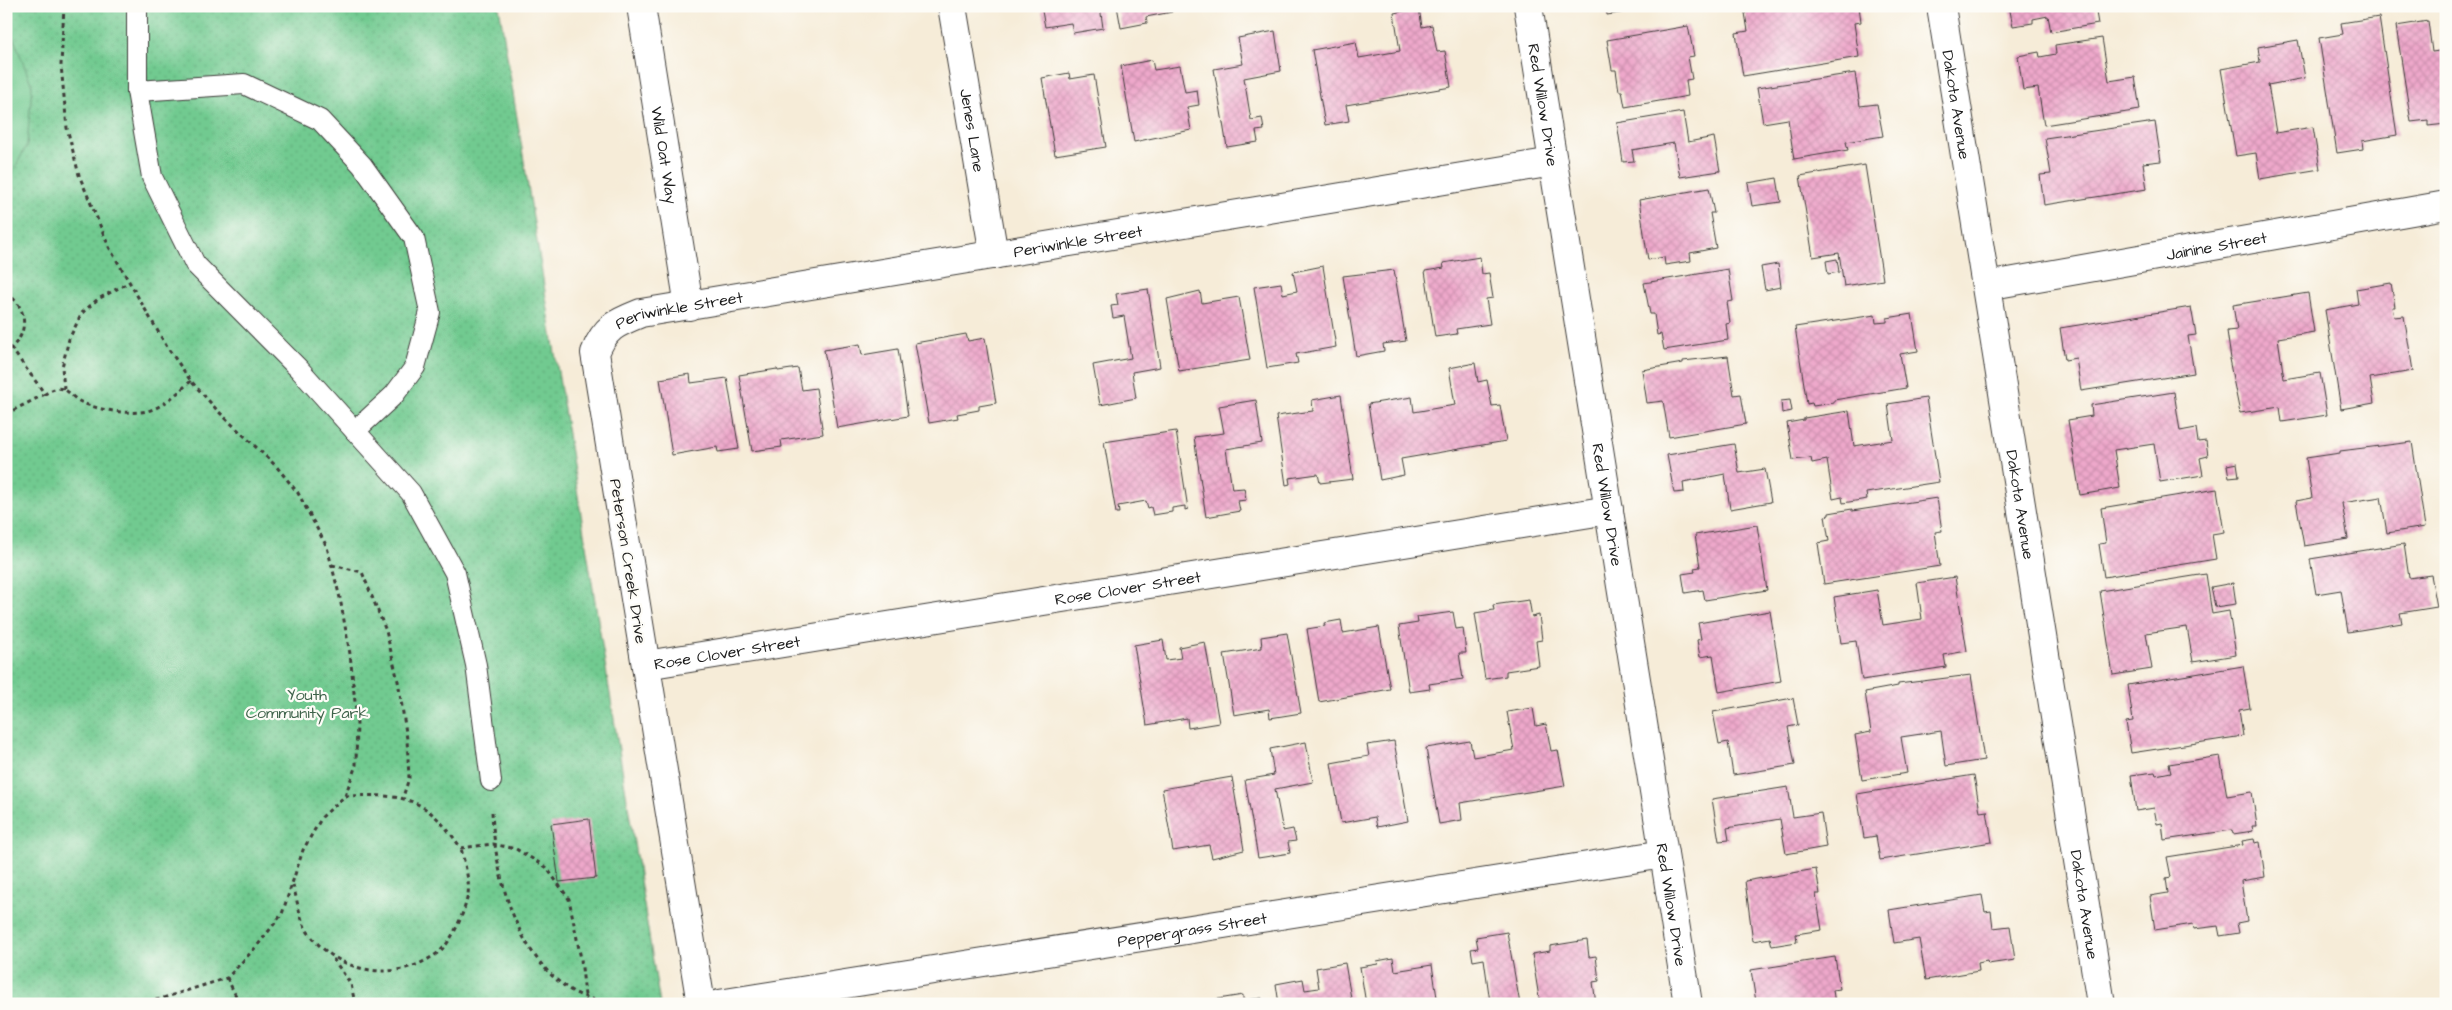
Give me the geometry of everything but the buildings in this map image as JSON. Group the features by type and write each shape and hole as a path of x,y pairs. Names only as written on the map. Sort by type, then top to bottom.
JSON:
{"street":[{"name":"Wild Oat Way","path":"641,6 689,306"},
{"name":"Jenes Lane","path":"952,6 994,255"},
{"name":"Red Willow Drive","path":"1528,6 1688,1004"},
{"name":"Dakota Avenue","path":"1941,6 2101,1004"},
{"name":"Periwinkle Street","path":"608,329 641,313 1553,162"},
{"name":"Jainine Street","path":"1986,286 2340,222 2446,205"},
{"name":"Peterson Creek Drive","path":"608,329 600,338 595,353 701,1004"},
{"name":"Rose Clover Street","path":"646,664 1608,510"},
{"name":"Peppergrass Street","path":"719,1004 1664,854"}],"lane":[{"path":"137,6 137,90 152,177 195,264 299,369 411,493 455,573 476,665 491,782"},
{"path":"137,90 244,84 320,120 362,165 414,238 430,312 415,367 394,395 355,431"}],"path":[{"path":"64,6 61,65 66,128 79,175 109,248 167,347 191,381 217,410 276,466 298,493 327,547 340,598 350,654 357,721 356,765 345,796 322,816 303,850 282,914 257,946 227,978 139,1004"},
{"path":"64,389 62,367 69,339 82,312 98,298 128,283"},
{"path":"6,292 20,306 24,317 24,329 19,339 6,351"},
{"path":"11,348 45,394"},
{"path":"6,414 53,389 64,389 78,401 97,407 125,412 146,411 171,398 191,381"},
{"path":"332,566 362,572 386,631 398,681 407,739 409,778 403,797"},
{"path":"491,782 493,844 510,913 543,968 573,992 608,1004"},
{"path":"333,958 364,971 407,969 440,951 459,924 468,892 461,848 449,831 428,810 403,797 345,796"},
{"path":"461,848 493,844 516,849 546,867 569,899 581,959 586,1004"},
{"path":"292,885 307,932 333,958 351,984 355,1004"},
{"path":"227,978 240,1004"}],"green space":[{"name":"Youth Community Park","path":"6,6 499,6 660,1004 6,1004"},
{"path":"6,28 14,39 32,86 27,145 6,185"}]}
